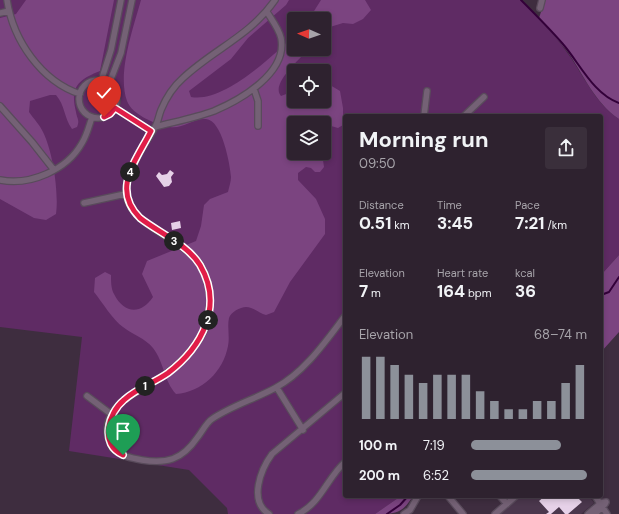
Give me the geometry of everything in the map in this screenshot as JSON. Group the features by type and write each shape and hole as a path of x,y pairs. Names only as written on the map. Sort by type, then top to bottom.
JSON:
{"street":[{"path":"7,0 9,11 25,49 33,60 56,81 71,91 80,94"},
{"path":"101,81 111,50 121,0"},
{"path":"109,84 121,53 132,0"},
{"path":"275,0 267,12 248,31 183,78 166,99 153,129 131,170 125,194 131,208 140,218 193,256 204,274 208,286 210,308 206,328 201,337 182,360 167,374 129,395 111,414 108,434 113,450 129,457 164,462 172,460 188,448 212,419 277,388 286,381 319,350 343,319"},
{"path":"540,8 542,0"},
{"path":"0,13 9,11"},
{"path":"115,108 153,129 214,110 254,88 271,73 281,52 281,36 267,12"},
{"path":"101,81 109,84 116,95 115,108 107,116 100,118 92,117 85,113 81,106 80,94 89,84 101,81"},
{"path":"254,88 258,101 258,126"},
{"path":"424,114 427,91"},
{"path":"466,114 484,97"},
{"path":"0,106 32,142 54,170"},
{"path":"0,180 27,180 54,170 66,162 82,143 92,117"},
{"path":"84,203 125,194"},
{"path":"277,388 303,430"},
{"path":"269,514 261,505 259,496 260,478 264,465 272,454 303,430 343,395"},
{"path":"87,396 111,414"},
{"path":"298,514 307,510 319,497 336,471 343,464"},
{"path":"404,514 411,512 417,498"},
{"path":"450,498 463,514"},
{"path":"502,498 507,504"},
{"path":"495,514 514,498"},
{"path":"597,498 607,514"},
{"path":"588,514 602,505"},
{"path":"595,514 602,505"}],"shaded area":[{"path":"0,0 521,0 561,44 602,104 619,119 619,255 603,273 603,114 343,114 343,498 399,498 375,514 228,514 227,508 189,470 69,451 82,337 0,327"},
{"path":"26,0 114,0 100,71 92,74 81,82 75,91 74,104 78,121 77,127 72,129 69,125 61,103 56,95 50,95 30,101 29,112 47,140 56,184 56,214 46,220 34,218 0,199 0,18 16,14"},
{"path":"141,0 289,0 286,5 248,38 231,59 189,91 191,97 204,97 218,93 232,86 260,66 287,42 287,56 302,56 295,64 287,64 287,72 280,85 279,91 281,96 287,94 287,108 331,108 331,86 340,91 343,108 343,125 338,128 331,126 331,116 287,116 287,160 323,160 324,167 320,172 315,172 311,168 306,167 298,173 298,180 316,199 325,219 325,234 290,282 274,312 266,315 246,307 236,310 229,318 229,343 221,364 216,372 203,385 176,394 169,383 157,353 153,348 119,324 94,292 95,278 105,272 111,275 111,285 118,301 133,310 143,307 153,297 142,274 147,261 196,241 201,226 204,205 210,199 228,192 231,177 229,163 221,134 212,121 201,119 179,126 170,127 152,122 139,115 130,106 124,90 124,77 130,37"},
{"path":"321,0 365,0 371,10 363,19 353,24 343,23 331,27 331,12 313,12"},
{"path":"545,0 619,0 619,119 603,105 590,88 567,51 539,18"},
{"path":"619,255 619,332 603,350 603,273"},
{"path":"398,498 412,498 401,510 397,512 375,514"},
{"path":"519,498 590,498 594,503 581,514 500,514"}],"building":[{"path":"170,170 174,173 171,177 172,182 169,186 164,187 156,176 159,172 162,175 167,174"},
{"path":"180,221 181,228 172,230 171,223"},
{"path":"543,498 578,498 582,502 568,514 565,514 559,507 551,514 546,514 549,512 539,501"}],"waterway":[{"path":"521,0 562,43 594,85 610,99 619,103"},
{"path":"603,294 609,292 619,277"},
{"path":"387,514 400,505 406,498"}],"route":[{"path":"104,117 110,114 115,108 151,131 131,170 126,185 125,194 134,212 140,218 193,256 200,265 204,274 210,297 209,317 206,328 191,350 167,374 129,395 111,414 108,434 110,443 113,450 123,455"}]}
